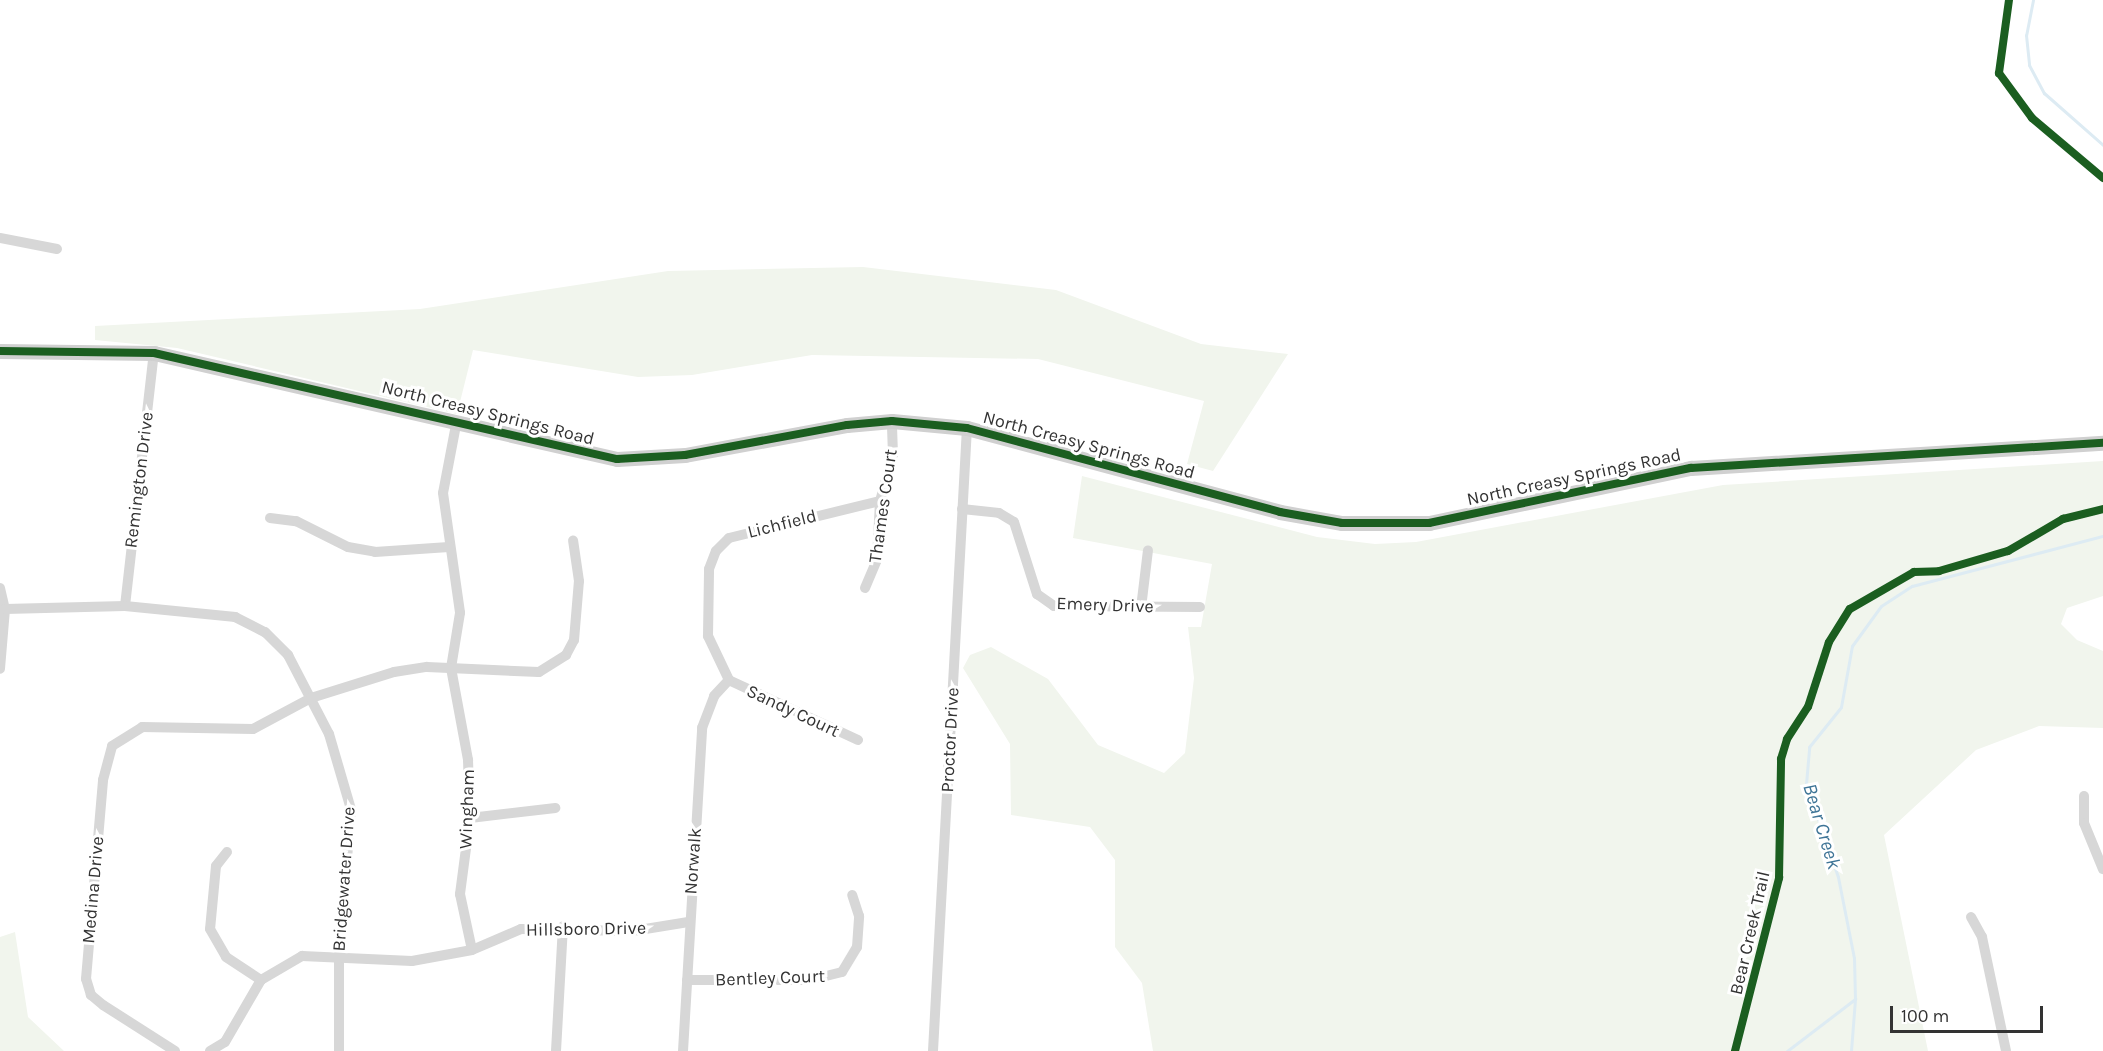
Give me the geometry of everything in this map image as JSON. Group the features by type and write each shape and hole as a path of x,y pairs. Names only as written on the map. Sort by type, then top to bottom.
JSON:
{"street":[{"path":"0,238 57,249"},
{"name":"North Creasy Springs Road","path":"0,351 154,353 384,403 456,425 586,454 651,460 892,421 967,428 1280,512 1383,525 1429,523 1691,468 2103,443"},
{"name":"Remington Drive","path":"125,606 154,353"},
{"name":"Thames Court","path":"865,588 877,560 880,501 893,455 892,421"},
{"name":"Wingham","path":"456,425 443,493 460,613 451,668 468,760 470,818 460,894 472,950"},
{"name":"Proctor Drive","path":"933,1051 967,428"},
{"name":"Lichfield","path":"729,680 714,655 707,622 716,551 729,538 755,529 880,501"},
{"name":"Emery Drive","path":"962,509 999,513 1014,522 1037,594 1045,602 1066,607 1200,607"},
{"path":"270,518 296,521 348,547 375,552 449,547"},
{"name":"Medina Drive","path":"169,1049 91,995 86,979 107,759 128,732 157,726 254,729 311,698 394,672 451,668 539,672 566,655 574,640 579,581 573,540"},
{"path":"1141,608 1148,550"},
{"path":"0,588 5,609 0,669"},
{"name":"Bridgewater Drive","path":"5,609 125,606 235,617 264,633 288,655 311,698 343,770 351,808 339,957 339,1051"},
{"name":"Sandy Court","path":"729,680 858,740"},
{"name":"Norwalk","path":"682,1051 688,922 702,728 714,696 729,680"},
{"path":"2084,796 2085,823 2103,869"},
{"path":"470,818 555,808"},
{"path":"227,852 216,866 210,929 226,957 261,981"},
{"name":"Bentley Court","path":"687,980 810,980 842,972 857,947 859,915 852,895"},
{"path":"1971,917 1982,937 2006,1051"},
{"name":"Hillsboro Drive","path":"210,1051 225,1042 261,981 302,956 412,962 472,950 521,929 562,926 633,931 688,922"},
{"path":"556,1051 562,926"}],"shaded area":[{"path":"863,267 1056,290 1201,344 1288,354 1213,471 1187,464 1204,401 1038,359 812,355 692,375 638,377 473,350 457,414 177,348 95,340 95,326 420,309 668,271"},
{"path":"2103,461 2103,596 2067,608 2061,624 2077,640 2103,651 2103,728 2039,726 1976,750 1884,835 1928,1051 1153,1051 1142,983 1115,947 1115,860 1090,827 1011,815 1010,744 963,668 970,655 991,647 1048,679 1098,745 1164,773 1185,753 1194,678 1188,627 1201,627 1212,564 1073,538 1082,476 1317,537 1375,544 1416,542 1723,485"},
{"path":"15,932 28,1017 64,1051 0,1051 0,937"}],"waterway":[{"name":"Bear Creek","path":"2033,0 2026,35 2029,65 2044,93 2103,145"},
{"name":"Bear Creek","path":"1787,1051 1855,999 1854,958 1838,877 1806,784 1809,747 1841,707 1852,646 1881,606 1912,586 2103,536"},
{"path":"1851,1051 1855,999"}],"cycle path":[{"path":"2009,0 1999,73 2032,118 2103,178"},
{"path":"0,351 154,353 617,459 685,455 847,425 892,421 967,428 1280,512 1342,523 1429,523 1691,468 2103,443"},
{"name":"Bear Creek Trail","path":"1735,1051 1779,878 1781,759 1787,739 1808,707 1829,642 1850,609 1914,572 1939,571 2008,551 2063,519 2103,509"}]}
